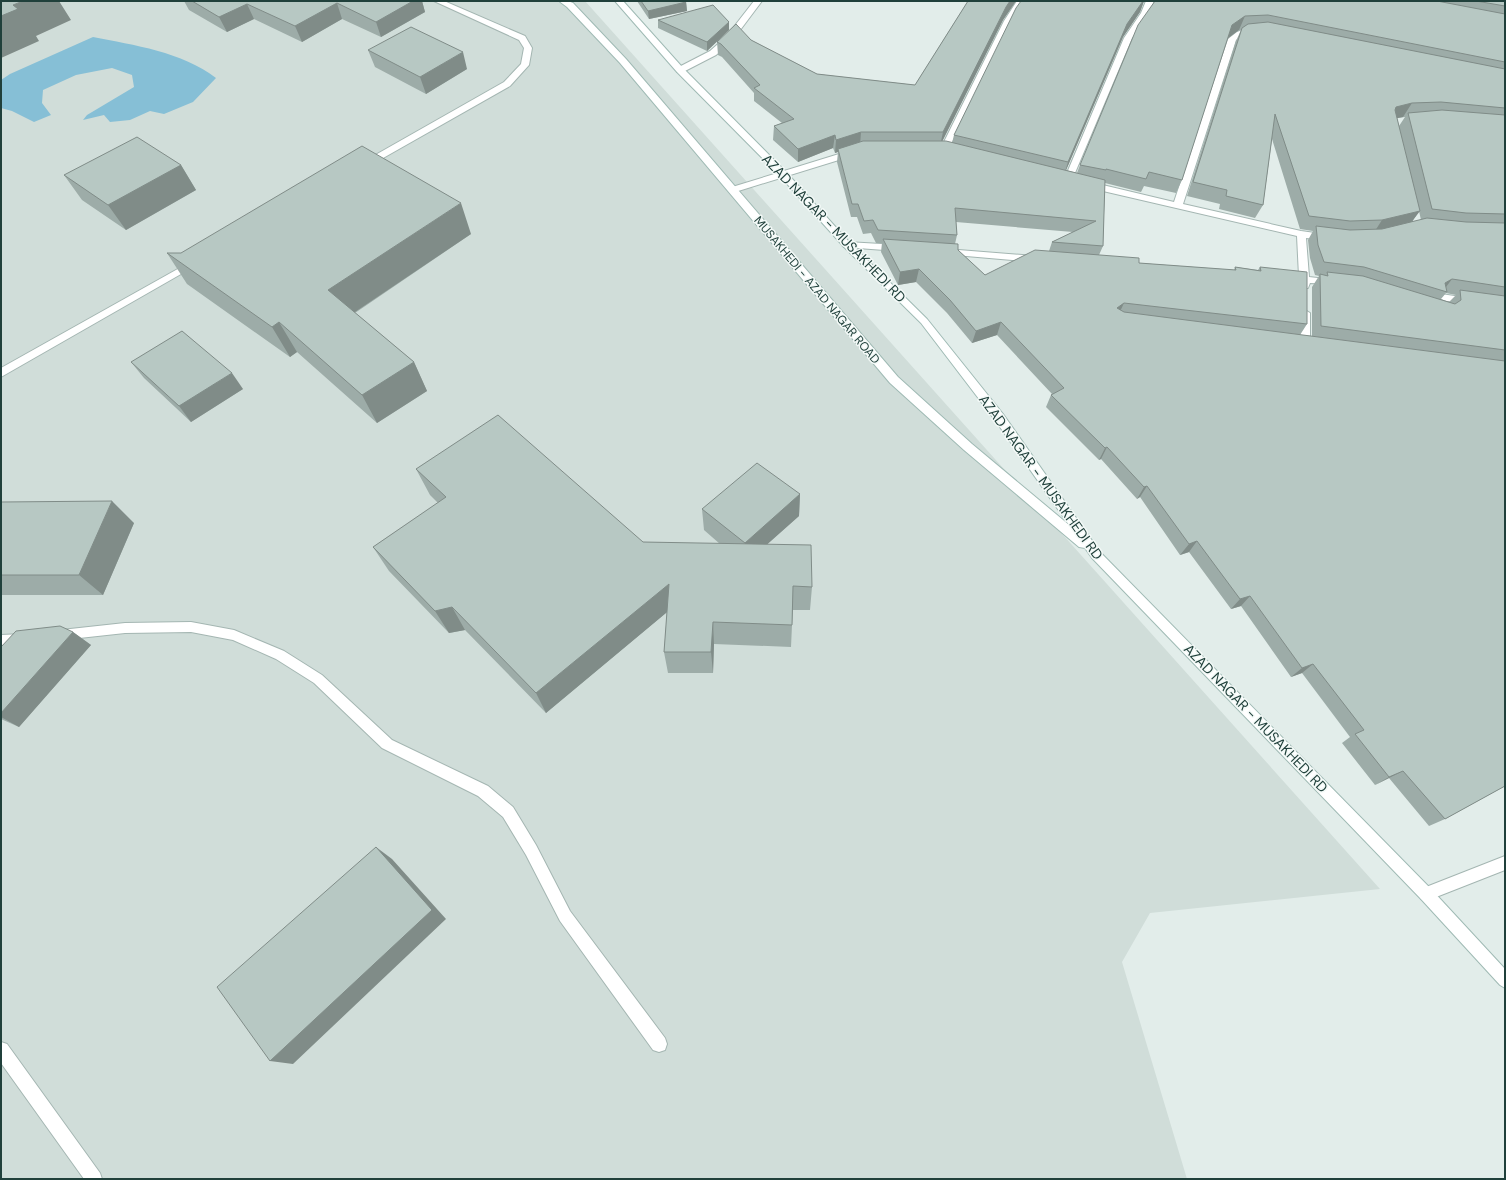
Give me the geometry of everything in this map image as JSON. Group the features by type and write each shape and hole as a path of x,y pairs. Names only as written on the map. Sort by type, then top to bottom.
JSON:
{"main road":[{"path":"356,170 507,84 525,65 528,48 522,38 438,1"},
{"name":"MUSAKHEDI - AZAD NAGAR ROAD","path":"563,1 570,6 623,61 894,380 968,446 1096,555"},
{"name":"AZAD NAGAR - MUSAKHEDI RD","path":"619,1 680,70 783,174 847,245 924,321 999,417 1096,555 1426,894 1505,980"},
{"path":"680,70 713,53 729,39 758,1"},
{"path":"944,151 1008,21 1021,1"},
{"path":"1150,1 1145,13 1128,38 1071,181 1178,204 1301,234 1335,238"},
{"path":"1178,204 1232,39 1240,33 1247,31 1262,32"},
{"path":"732,190 860,150"},
{"path":"1301,234 1305,279 1305,343"},
{"path":"847,245 910,249"},
{"path":"934,251 1045,259"},
{"path":"1,373 198,260"},
{"path":"1282,277 1340,283"},
{"path":"1429,308 1444,312 1441,297 1477,302"},
{"path":"1,640 125,628 191,627 234,635 280,655 318,679 387,744 483,791 508,812 531,850 565,916 659,1044"},
{"path":"1426,894 1505,863"},
{"path":"1,1050 94,1179"}],"shaded area":[{"path":"1,1 585,1 1380,889 1150,913 1122,962 1187,1179 1,1179"}],"water":[{"path":"93,37 141,47 173,56 203,69 216,78 193,102 164,114 150,111 130,120 110,122 104,115 83,120 87,115 134,87 132,75 112,68 76,75 43,90 42,103 51,115 34,122 12,111 1,108 1,80 10,74"}],"building":[{"path":"1,1 23,1 13,5 18,9 1,16"},
{"path":"192,1 413,1 376,22 337,3 295,26 247,4 219,17"},
{"path":"641,1 686,1 686,2 648,11"},
{"path":"968,1 1010,1 943,132 861,132 836,140 835,135 798,149 774,126 794,119 754,88 760,85 721,44 717,42 736,24 751,40 817,74 915,85"},
{"path":"1021,1 1143,1 1127,24 1068,162 954,135 1016,8"},
{"path":"1155,1 1437,1 1505,14 1505,62 1268,15 1245,16 1232,25 1182,180 1149,172 1146,179 1106,169 1080,165 1138,25"},
{"path":"1476,1 1505,1 1505,6"},
{"path":"713,5 729,22 707,42 658,20"},
{"path":"1268,22 1505,69 1505,108 1441,102 1412,103 1396,107 1395,110 1420,211 1382,220 1350,221 1309,216 1275,114 1263,205 1226,196 1227,190 1193,182 1242,28 1248,24"},
{"path":"411,27 463,52 420,77 368,50"},
{"path":"1442,110 1505,115 1505,214 1466,213 1432,209 1408,113"},
{"path":"137,137 181,165 108,205 64,175"},
{"path":"863,141 946,141 1105,180 1103,246 1052,242 1096,221 955,208 957,235 878,230 873,220 864,221 858,204 852,204 838,149"},
{"path":"362,146 461,203 328,290 414,362 362,395 279,322 272,327 167,253 181,253"},
{"path":"1427,218 1466,222 1505,223 1505,287 1452,279 1445,283 1447,292 1364,267 1324,262 1318,245 1316,226 1350,230 1382,229"},
{"path":"883,239 958,244 958,250 985,275 1035,250 1139,258 1139,263 1236,270 1235,267 1261,271 1260,267 1307,272 1307,324 1124,303 1117,308 1124,312 1505,361 1505,786 1445,819 1403,771 1389,777 1355,734 1364,730 1313,664 1302,668 1250,596 1240,599 1197,541 1189,544 1147,486 1144,487 1107,447 1105,448 1051,395 1064,388 1001,322 976,331 950,300 919,269 900,272"},
{"path":"1327,272 1363,276 1455,304 1461,300 1460,290 1505,296 1505,350 1321,326 1320,274 1328,276"},
{"path":"182,331 232,373 179,406 131,362"},
{"path":"498,415 643,542 811,545 812,587 793,586 792,625 713,622 711,652 664,652 669,584 536,693 452,607 435,611 373,547 446,497 416,469"},
{"path":"757,463 800,494 745,543 702,509"},
{"path":"112,501 79,575 1,575 1,502"},
{"path":"60,626 73,632 1,713 1,647 16,631"},
{"path":"376,847 432,910 270,1061 217,987"}]}
